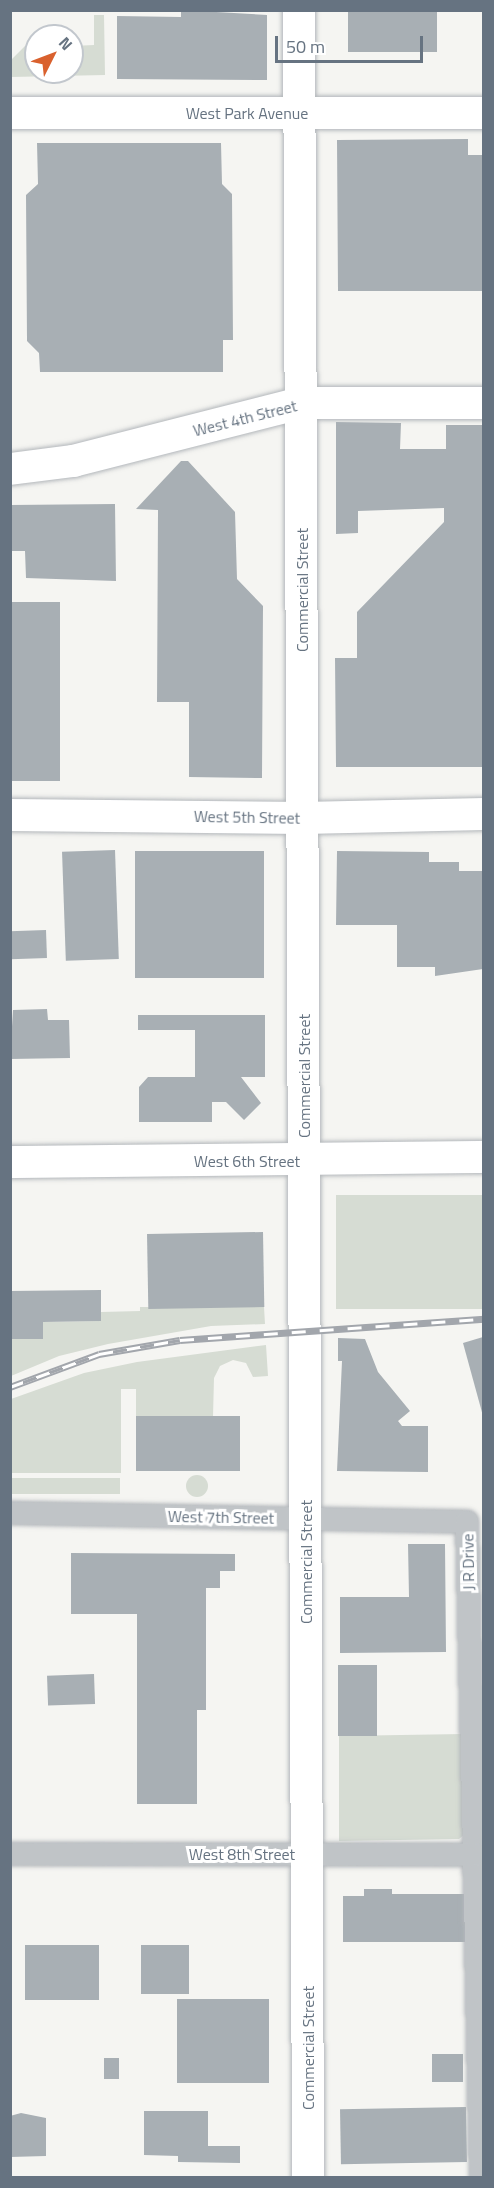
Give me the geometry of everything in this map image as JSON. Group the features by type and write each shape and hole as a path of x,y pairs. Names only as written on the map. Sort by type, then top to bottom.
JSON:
{"street":[{"name":"Commercial Street","path":"299,10 308,2178"},
{"name":"West Park Avenue","path":"10,113 483,113"},
{"name":"West 4th Street","path":"10,469 73,461 301,403 483,404"},
{"name":"West 5th Street","path":"10,815 303,818 483,814"},
{"name":"West 6th Street","path":"10,1162 304,1161 483,1157"},
{"name":"West 7th Street","path":"10,1513 467,1522"},
{"name":"J R Drive","path":"467,1522 482,2178"},
{"name":"West 8th Street","path":"10,1854 474,1855"}],"shaded area":[{"path":"94,15 104,15 105,75 84,75 84,45 94,45"},
{"path":"24,47 24,77 11,77 11,60"},
{"path":"336,1195 483,1195 483,1309 336,1309"},
{"path":"140,1307 264,1307 265,1324 211,1326 108,1344 59,1356 11,1376 10,1339 43,1339 43,1322 100,1321 101,1312 140,1311"},
{"path":"266,1345 268,1376 253,1377 246,1363 233,1360 220,1366 214,1378 213,1417 136,1416 136,1389 121,1389 121,1473 11,1473 11,1399 84,1373 137,1362"},
{"path":"197,1475 205,1478 208,1486 205,1494 197,1497 189,1494 186,1486 189,1478"},
{"path":"11,1478 120,1478 120,1494 11,1494"},
{"path":"463,1734 466,1833 459,1839 339,1841 339,1736"}],"building":[{"path":"181,10 267,15 267,80 117,79 117,16 181,17"},
{"path":"348,10 437,10 437,52 348,52"},
{"path":"468,139 468,155 483,155 483,291 338,291 337,140"},
{"path":"37,143 221,143 222,184 232,194 233,340 223,340 223,372 40,372 39,353 27,341 26,195 38,184"},
{"path":"336,422 401,423 400,449 446,449 446,425 483,425 483,767 336,767 335,658 357,658 357,612 444,522 444,508 358,511 358,533 336,534"},
{"path":"181,461 188,461 235,512 237,579 263,606 262,778 189,777 189,702 157,702 158,510 136,509"},
{"path":"115,504 116,581 26,578 25,551 10,551 10,505"},
{"path":"10,602 60,602 60,781 10,781"},
{"path":"115,850 119,959 66,961 62,852"},
{"path":"135,851 264,851 264,978 135,978"},
{"path":"337,851 429,852 429,862 459,862 459,871 483,871 483,969 435,976 435,967 397,967 397,925 336,925"},
{"path":"46,930 47,958 11,959 10,931"},
{"path":"47,1009 48,1020 69,1020 70,1058 10,1059 13,1010"},
{"path":"138,1015 265,1015 265,1077 241,1077 261,1103 244,1120 226,1102 212,1102 212,1122 139,1122 139,1087 148,1077 195,1077 195,1030 138,1030"},
{"path":"263,1232 264,1307 148,1309 147,1234"},
{"path":"101,1290 101,1321 43,1322 43,1339 10,1339 10,1291"},
{"path":"483,1337 483,1416 463,1343"},
{"path":"338,1338 365,1339 378,1372 410,1411 398,1421 402,1426 428,1426 428,1472 337,1471 342,1361 338,1361"},
{"path":"136,1416 240,1416 240,1471 136,1471"},
{"path":"408,1544 445,1544 446,1652 340,1653 340,1597 409,1597"},
{"path":"71,1553 235,1554 235,1571 220,1571 220,1588 206,1588 206,1710 197,1710 197,1804 137,1804 137,1614 71,1614"},
{"path":"338,1665 377,1665 377,1736 338,1736"},
{"path":"94,1674 95,1704 48,1706 47,1676"},
{"path":"364,1889 392,1889 392,1894 467,1894 467,1942 343,1942 343,1896 364,1896"},
{"path":"25,1945 99,1945 99,2000 25,2000"},
{"path":"141,1945 189,1945 189,1994 141,1994"},
{"path":"177,1999 269,1999 269,2083 177,2083"},
{"path":"432,2054 463,2054 463,2082 432,2082"},
{"path":"104,2058 119,2058 119,2079 104,2079"},
{"path":"466,2107 467,2162 341,2164 340,2109"},
{"path":"144,2111 208,2111 208,2146 240,2146 240,2163 178,2162 178,2156 144,2155"},
{"path":"21,2113 46,2118 46,2156 10,2157 10,2116"}],"railway":[{"path":"10,1387 99,1354 180,1340 484,1319"}]}
